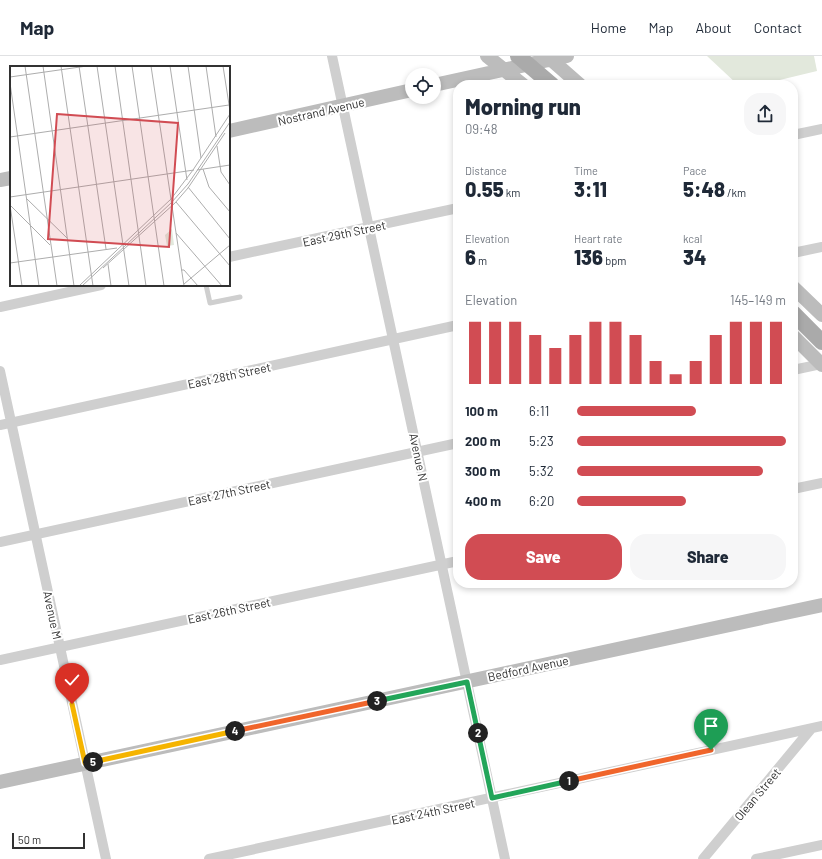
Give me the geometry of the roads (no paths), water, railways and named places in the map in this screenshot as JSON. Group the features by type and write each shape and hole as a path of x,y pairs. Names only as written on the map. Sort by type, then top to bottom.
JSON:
{"main road":[{"path":"487,56 517,80"},
{"path":"456,80 505,69 523,60 567,56"},
{"path":"549,58 574,80"},
{"path":"523,60 546,80"},
{"path":"441,83 453,81"},
{"name":"Nostrand Avenue","path":"230,131 405,92"},
{"path":"0,180 10,178"},
{"path":"798,292 822,315"},
{"path":"798,317 822,342"},
{"path":"798,341 822,364"},
{"name":"Bedford Avenue","path":"0,782 822,605"}],"street":[{"name":"Avenue N","path":"332,56 505,859"},
{"path":"798,135 822,129"},
{"name":"East 29th Street","path":"230,258 453,209"},
{"path":"798,252 822,247"},
{"path":"0,307 96,286"},
{"name":"East 28th Street","path":"0,425 453,327"},
{"path":"798,369 822,364"},
{"name":"Avenue M","path":"0,371 106,859"},
{"name":"East 27th Street","path":"0,542 453,444"},
{"path":"798,488 822,483"},
{"name":"East 26th Street","path":"0,660 453,562"},
{"name":"East 24th Street","path":"208,859 822,726"},
{"name":"Olean Street","path":"703,859 811,728"},
{"path":"756,859 822,845"}],"lane":[{"path":"206,286 210,303 240,297"}]}
